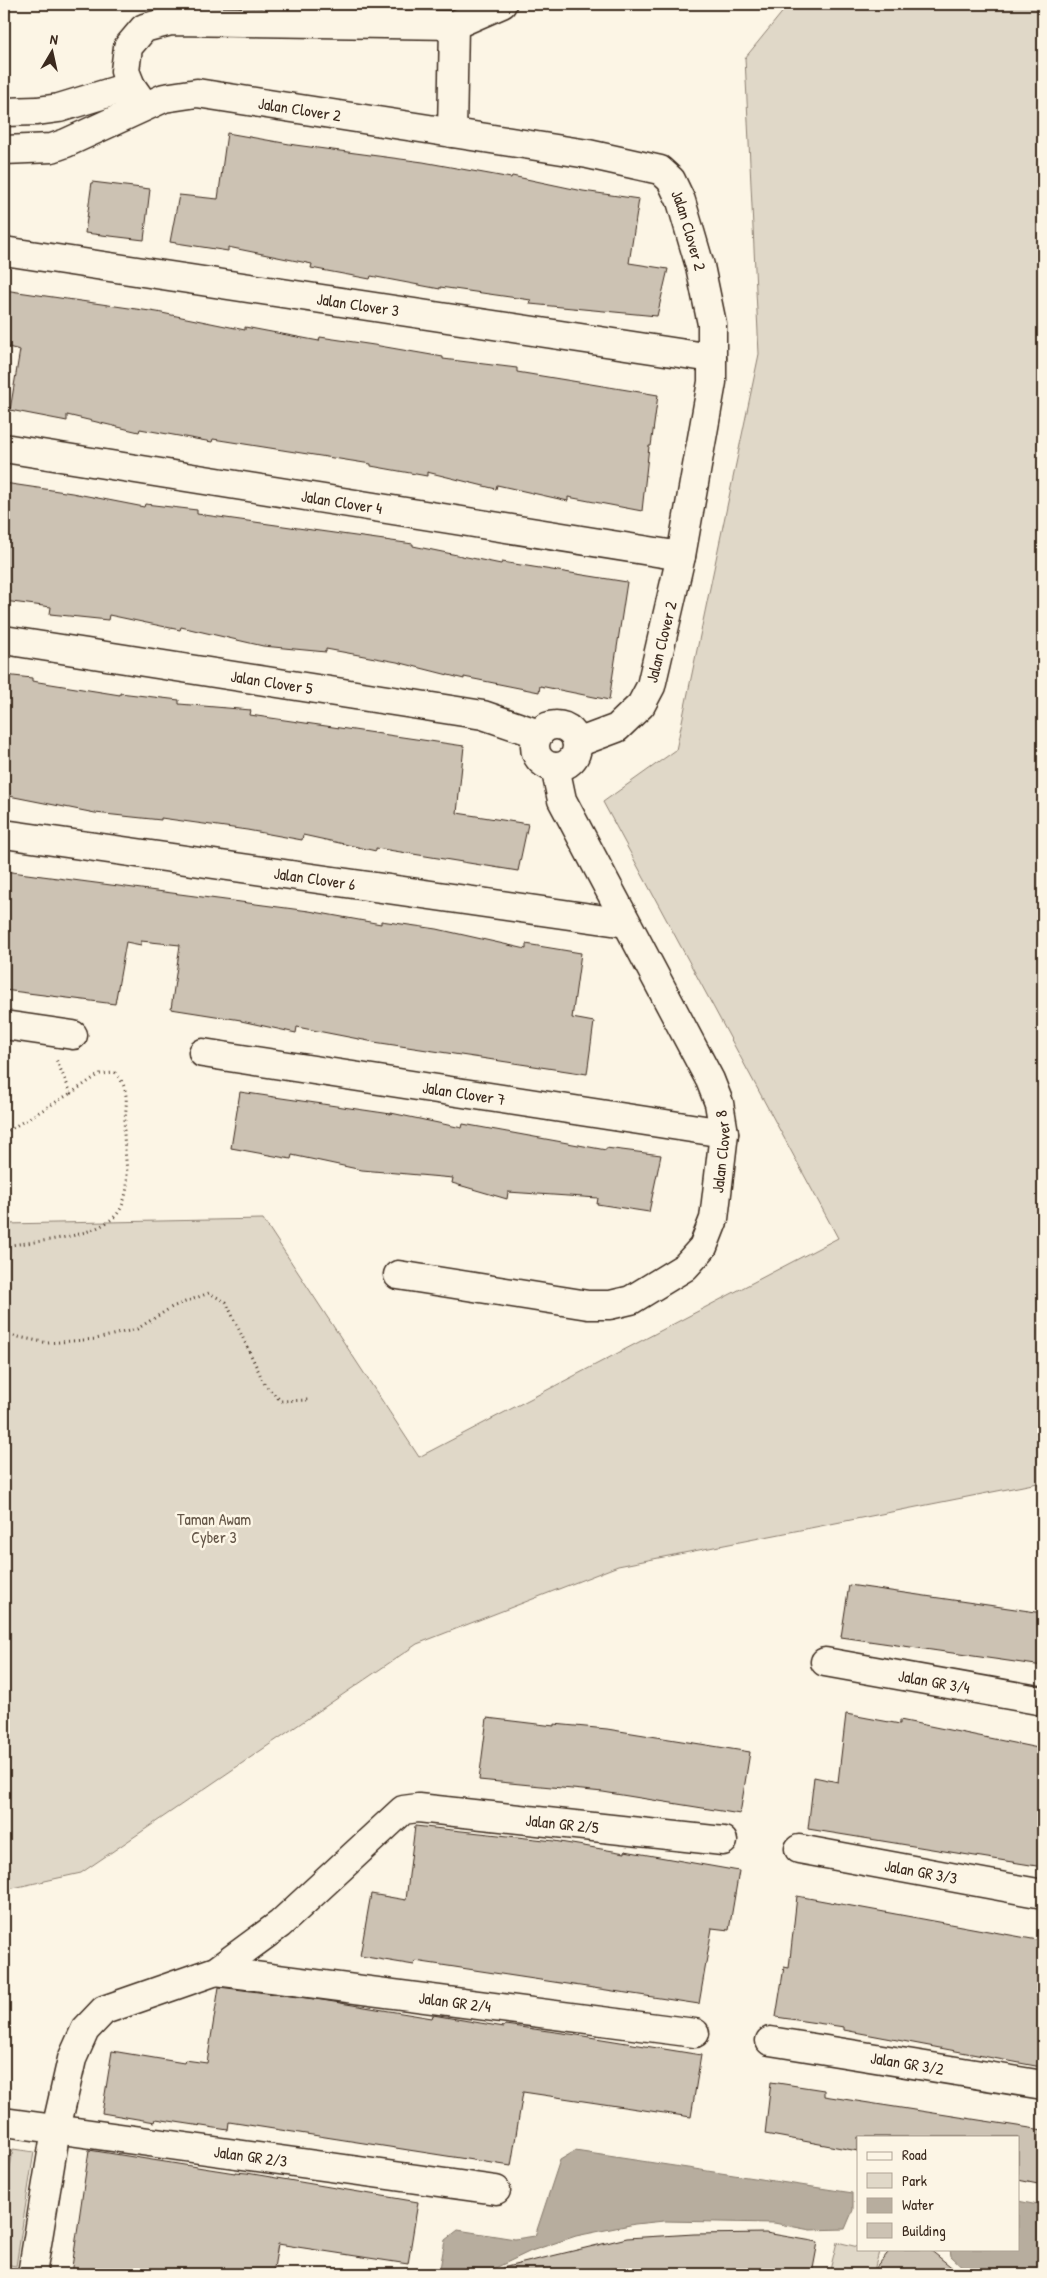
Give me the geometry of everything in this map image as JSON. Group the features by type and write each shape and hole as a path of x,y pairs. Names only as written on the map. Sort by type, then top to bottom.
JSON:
{"street":[{"path":"138,96 124,71 128,46 144,28 171,21 454,25 502,4"},
{"path":"452,133 454,25"},
{"name":"Jalan Clover 2","path":"138,96 164,98 197,93 224,96 588,154 660,170 671,180 681,201 700,266 712,324 712,382 681,556 651,686 641,706 618,728 577,743"},
{"path":"4,112 58,108 138,96"},
{"path":"4,150 59,146 138,96"},
{"name":"Jalan Clover 3","path":"4,250 712,358"},
{"name":"Jalan Clover 4","path":"4,448 681,556"},
{"name":"Jalan Clover 5","path":"4,640 483,715 539,734"},
{"path":"558,725 571,731 577,743 577,749 572,760 567,764 555,767 549,766 539,758 535,746 539,734 544,729 558,725"},
{"name":"Jalan Clover 8","path":"398,1275 588,1305 610,1305 631,1300 685,1267 703,1247 714,1219 724,1133 719,1103 710,1080 562,800 555,767"},
{"name":"Jalan Clover 6","path":"4,834 626,923"},
{"path":"4,1025 73,1035"},
{"name":"Jalan Clover 7","path":"204,1053 724,1133"},
{"name":"Jalan GR 3/4","path":"825,1662 1043,1701"},
{"name":"Jalan GR 2/5","path":"216,1971 280,1924 403,1810 418,1808 722,1841"},
{"name":"Jalan GR 3/3","path":"799,1849 1043,1894"},
{"path":"32,2274 56,2129 72,2059 85,2030 104,2010 216,1971"},
{"name":"Jalan GR 2/4","path":"216,1971 695,2033"},
{"name":"Jalan GR 3/2","path":"770,2041 1043,2085"},
{"name":"Jalan GR 2/3","path":"4,2122 496,2190"}],"path":[{"path":"44,1031 71,1093"},
{"path":"4,1133 100,1074 115,1074 123,1081 126,1097 124,1132 127,1186 123,1204 114,1218 89,1232 4,1246"},
{"path":"4,1334 48,1343 96,1339 137,1329 172,1307 209,1294 226,1302 265,1385 281,1401 308,1400"}],"green space":[{"name":"Taman Awam Cyber 3","path":"789,4 1043,4 1043,1482 618,1566 417,1644 81,1873 4,1890 4,1224 263,1219 419,1457 838,1238 603,802 676,750 759,354 745,58"},
{"path":"13,2149 34,2152 16,2266 4,2264 4,2204"},
{"path":"837,2242 857,2247 857,2250 879,2252 873,2274 829,2274"}],"water":[{"path":"575,2151 853,2193 853,2210 845,2229 810,2230 774,2223 664,2221 635,2224 576,2236 531,2251 483,2274 439,2274 445,2240 458,2230 515,2239 535,2236 560,2160"},
{"path":"1020,2201 1043,2206 1043,2274 970,2274 951,2256 950,2250 1020,2250"}],"building":[{"path":"227,133 295,145 423,162 511,178 512,176 583,191 639,199 629,263 668,269 657,316 530,304 531,300 440,287 440,289 371,276 370,279 311,268 312,264 228,247 228,251 170,242 179,195 218,199"},
{"path":"92,182 150,189 144,240 85,233"},
{"path":"4,290 157,312 245,330 245,327 319,341 320,337 374,345 443,357 443,359 517,368 517,372 658,395 651,446 649,446 642,511 568,497 568,501 497,485 496,489 427,472 427,476 371,466 371,464 213,439 212,442 140,429 139,432 67,415 67,421 10,410 20,350 4,346"},
{"path":"4,483 72,493 144,507 145,504 197,510 197,514 413,544 413,546 501,564 502,562 627,582 609,700 540,686 539,692 464,677 464,679 397,662 326,649 326,652 263,646 181,627 180,630 109,615 108,620 50,614 51,607 4,601"},
{"path":"4,675 32,678 32,681 120,695 120,693 179,700 179,704 251,710 250,715 464,746 457,813 528,824 518,871 376,848 376,851 303,835 302,840 161,818 161,820 95,813 4,795"},
{"path":"4,871 309,911 381,924 381,921 437,929 526,949 526,944 581,953 572,1018 594,1022 587,1074 374,1042 297,1027 296,1033 241,1020 171,1009 180,945 141,941 141,945 126,942 115,1004 4,990"},
{"path":"240,1092 391,1113 462,1128 463,1124 606,1150 606,1148 661,1155 649,1212 597,1204 598,1198 508,1192 507,1199 452,1183 453,1178 362,1170 292,1155 291,1159 231,1148"},
{"path":"849,1585 1043,1613 1043,1666 841,1637"},
{"path":"846,1714 900,1724 900,1720 1043,1749 1043,1867 808,1829 814,1777 838,1782"},
{"path":"487,1718 554,1726 554,1724 607,1729 750,1752 740,1814 603,1792 479,1780"},
{"path":"415,1826 554,1841 739,1871 729,1930 712,1928 699,2004 415,1961 414,1965 360,1956 371,1894 406,1900"},
{"path":"797,1896 1043,1941 1043,2043 1041,2067 844,2030 844,2027 776,2017 784,1967 789,1968"},
{"path":"219,1987 322,2000 432,2018 433,2015 504,2027 505,2025 577,2035 701,2055 691,2117 523,2092 511,2166 229,2122 228,2130 156,2119 155,2122 102,2113 112,2051 184,2063 185,2060 207,2063"},
{"path":"771,2082 824,2090 824,2096 1043,2130 1038,2184 1020,2180 1020,2136 857,2136 857,2151 765,2134"},
{"path":"89,2150 235,2173 247,2173 418,2202 408,2264 278,2244 273,2274 71,2274"},
{"path":"766,2233 818,2242 812,2274 503,2274 502,2268 627,2238 694,2234"},
{"path":"890,2250 930,2250 960,2274 885,2274 875,2269"}]}
